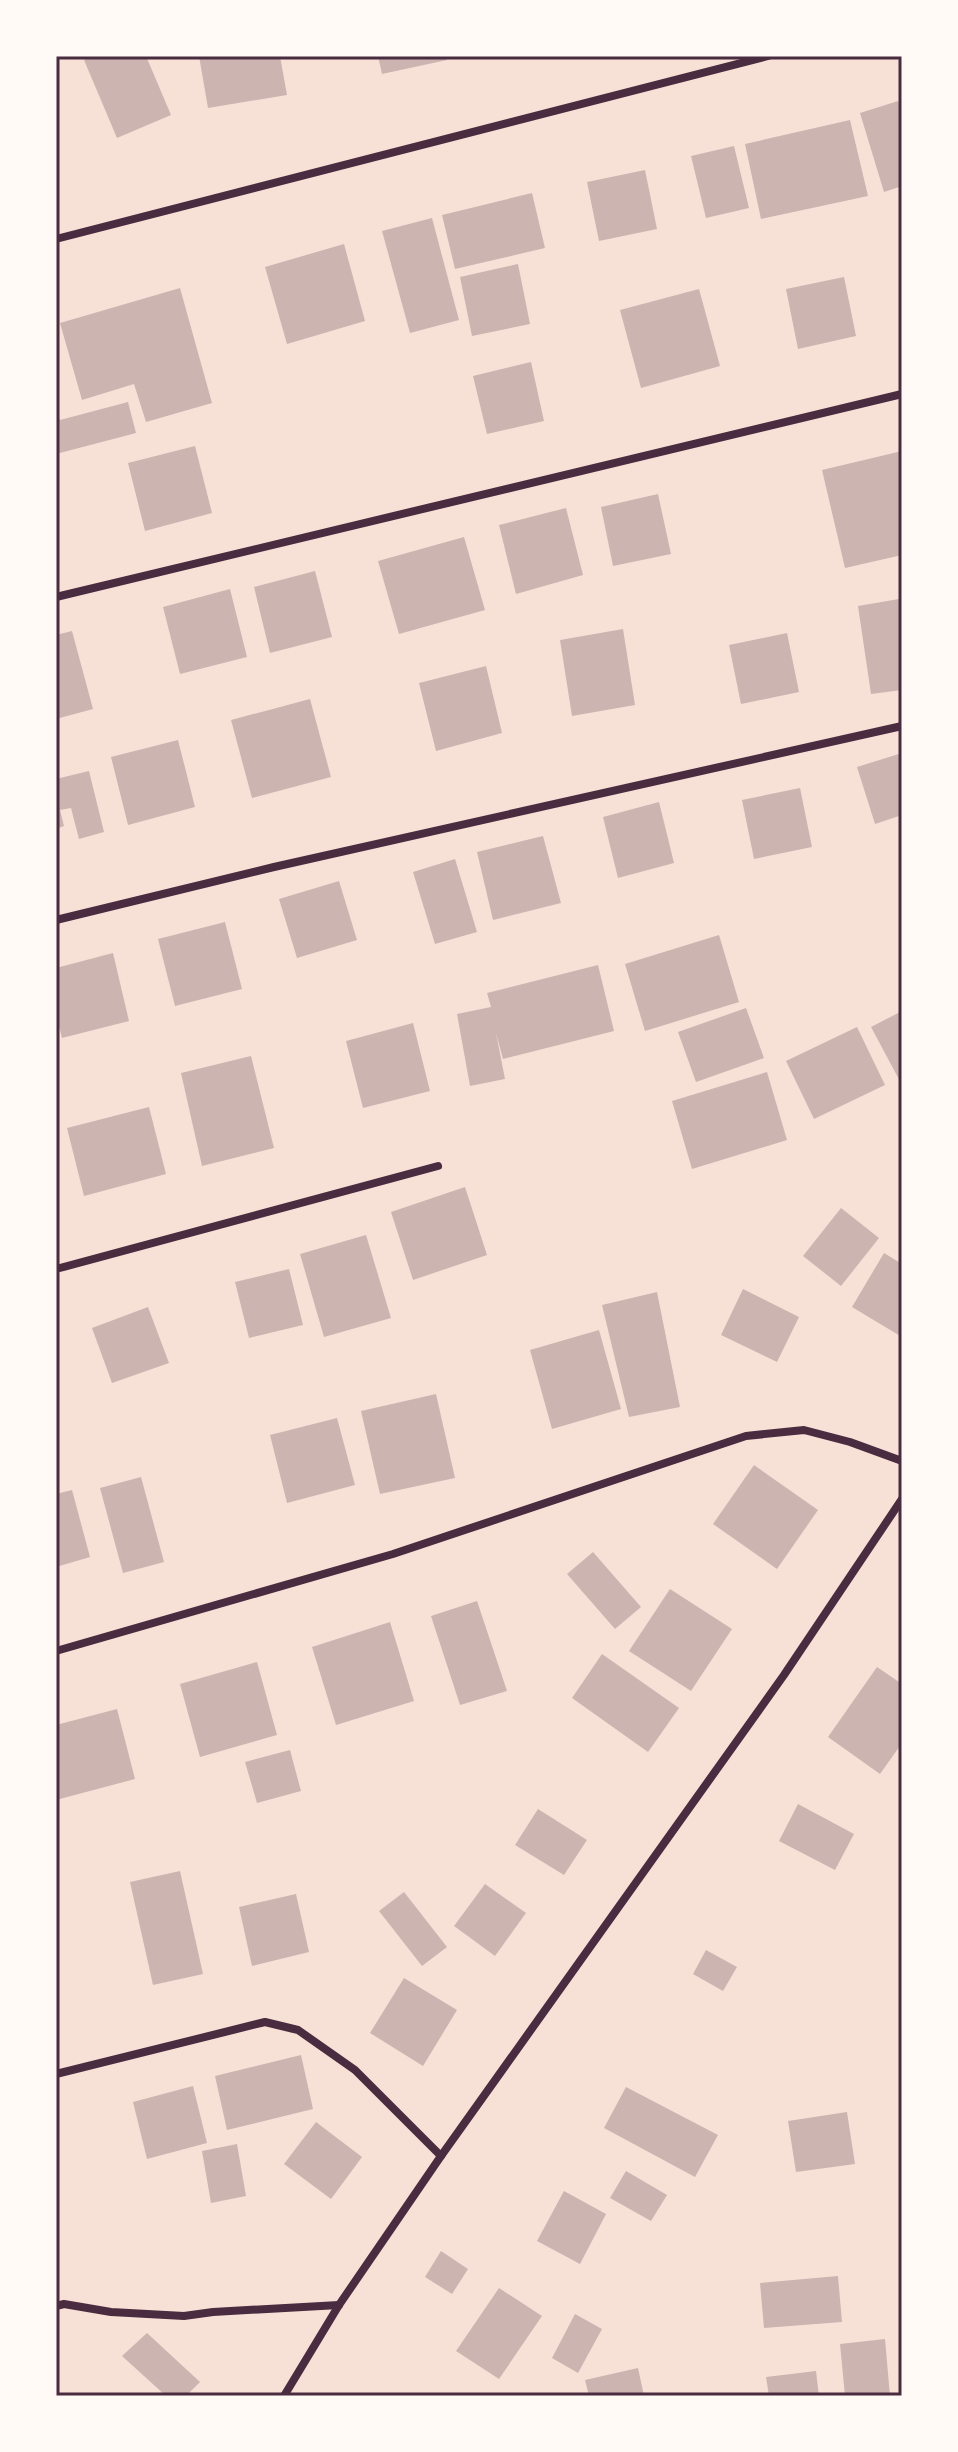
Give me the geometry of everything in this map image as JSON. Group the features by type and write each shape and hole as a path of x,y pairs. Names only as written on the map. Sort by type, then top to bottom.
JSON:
{"street":[{"path":"56,239 768,56"},
{"path":"56,597 902,394"},
{"path":"56,920 290,863 902,726"},
{"path":"56,1269 438,1166"},
{"path":"56,1651 393,1554 746,1436 804,1430 850,1442 902,1461"},
{"path":"284,2396 339,2305 441,2156 784,1675 902,1499"},
{"path":"56,2074 265,2022 298,2030 355,2070 441,2156"},
{"path":"56,2306 64,2304 111,2312 184,2316 339,2305"}],"building":[{"path":"94,56 146,56 171,115 117,138 84,60"},
{"path":"199,56 280,56 287,95 208,108"},
{"path":"378,56 446,56 447,60 382,74"},
{"path":"898,101 902,113 902,186 884,192 860,113"},
{"path":"850,120 868,196 761,219 745,144"},
{"path":"734,146 749,208 706,218 691,156"},
{"path":"645,170 657,229 599,241 587,182"},
{"path":"532,193 545,248 455,269 442,215"},
{"path":"432,218 459,320 410,333 382,231"},
{"path":"344,244 365,321 287,344 265,267"},
{"path":"518,264 530,324 472,336 460,277"},
{"path":"844,277 856,336 798,349 786,289"},
{"path":"180,288 212,403 146,422 134,384 82,400 60,323"},
{"path":"699,289 720,366 641,388 620,310"},
{"path":"531,362 544,421 487,434 473,376"},
{"path":"128,402 136,433 56,454 56,410 60,420"},
{"path":"195,446 212,513 145,531 128,463"},
{"path":"902,451 902,555 845,568 822,470"},
{"path":"658,494 671,554 613,566 601,507"},
{"path":"566,508 583,575 516,594 499,525"},
{"path":"464,537 485,610 399,634 378,561"},
{"path":"315,571 332,637 270,653 254,587"},
{"path":"230,589 247,657 180,674 163,607"},
{"path":"899,599 902,617 902,690 871,694 858,606"},
{"path":"623,629 635,705 572,716 560,640"},
{"path":"72,631 93,709 56,719 56,635"},
{"path":"787,633 799,692 741,704 729,645"},
{"path":"486,666 502,733 436,751 419,683"},
{"path":"310,699 331,777 252,798 231,720"},
{"path":"178,740 195,807 128,825 111,757"},
{"path":"902,753 902,815 875,824 857,767"},
{"path":"89,771 104,832 79,839 71,808 60,810 64,826 56,829 56,779"},
{"path":"800,788 812,847 754,859 742,800"},
{"path":"659,802 674,863 618,878 603,817"},
{"path":"543,836 561,903 493,920 477,852"},
{"path":"455,859 477,932 435,944 413,872"},
{"path":"339,881 357,940 297,958 279,899"},
{"path":"225,922 242,989 175,1006 158,939"},
{"path":"719,935 739,1002 645,1031 625,964"},
{"path":"113,953 129,1021 62,1038 56,1014 56,968"},
{"path":"598,965 614,1031 503,1059 496,1033 505,1079 470,1086 457,1014 491,1007 487,993"},
{"path":"746,1008 764,1058 696,1082 678,1032"},
{"path":"902,1011 902,1085 871,1027"},
{"path":"413,1023 430,1091 363,1108 346,1041"},
{"path":"857,1027 885,1085 814,1119 786,1061"},
{"path":"251,1056 274,1148 202,1166 181,1073"},
{"path":"767,1072 787,1140 692,1169 672,1101"},
{"path":"149,1107 166,1174 84,1196 67,1128"},
{"path":"465,1187 487,1255 413,1280 391,1212"},
{"path":"841,1208 879,1238 841,1286 803,1256"},
{"path":"366,1235 391,1318 324,1337 300,1254"},
{"path":"884,1253 902,1264 902,1337 852,1307"},
{"path":"289,1269 303,1325 249,1338 235,1282"},
{"path":"743,1289 799,1317 777,1362 721,1335"},
{"path":"657,1292 680,1407 629,1417 602,1305"},
{"path":"148,1307 169,1363 112,1383 92,1328"},
{"path":"599,1330 621,1409 552,1429 530,1350"},
{"path":"436,1394 455,1478 380,1494 361,1411"},
{"path":"337,1418 355,1485 287,1503 270,1435"},
{"path":"754,1465 818,1510 777,1569 713,1524"},
{"path":"141,1477 164,1562 123,1573 100,1488"},
{"path":"72,1490 90,1557 56,1567 56,1494"},
{"path":"593,1552 641,1607 615,1629 567,1574"},
{"path":"670,1589 732,1629 691,1691 629,1651"},
{"path":"477,1601 507,1691 460,1705 431,1616"},
{"path":"390,1622 414,1701 336,1725 312,1647"},
{"path":"602,1654 679,1708 648,1752 572,1698"},
{"path":"257,1662 277,1735 200,1757 180,1684"},
{"path":"877,1667 902,1684 902,1743 880,1774 828,1737"},
{"path":"117,1709 135,1779 56,1800 56,1725"},
{"path":"290,1750 301,1791 257,1803 245,1762"},
{"path":"798,1804 854,1834 835,1870 779,1841"},
{"path":"538,1809 587,1840 564,1875 515,1845"},
{"path":"180,1871 203,1974 153,1985 130,1882"},
{"path":"485,1884 526,1913 495,1956 454,1926"},
{"path":"404,1892 447,1947 422,1966 379,1911"},
{"path":"296,1894 309,1952 252,1966 239,1907"},
{"path":"706,1950 737,1967 723,1991 693,1974"},
{"path":"404,1978 457,2010 423,2066 370,2033"},
{"path":"301,2055 313,2109 227,2130 215,2076"},
{"path":"193,2086 207,2143 147,2159 133,2102"},
{"path":"626,2087 718,2135 695,2177 604,2128"},
{"path":"847,2112 855,2164 796,2172 788,2121"},
{"path":"316,2122 362,2157 331,2199 284,2164"},
{"path":"237,2144 246,2196 211,2203 202,2151"},
{"path":"626,2171 667,2195 651,2221 610,2198"},
{"path":"564,2191 606,2214 580,2264 537,2241"},
{"path":"441,2251 468,2269 452,2294 425,2277"},
{"path":"838,2276 842,2322 764,2328 760,2283"},
{"path":"499,2288 542,2316 499,2379 456,2351"},
{"path":"575,2314 602,2329 578,2373 552,2358"},
{"path":"147,2333 200,2382 186,2396 166,2396 122,2356"},
{"path":"885,2339 890,2396 845,2396 840,2344"},
{"path":"638,2368 644,2396 589,2396 585,2380"},
{"path":"816,2371 819,2396 769,2396 766,2377"}]}
